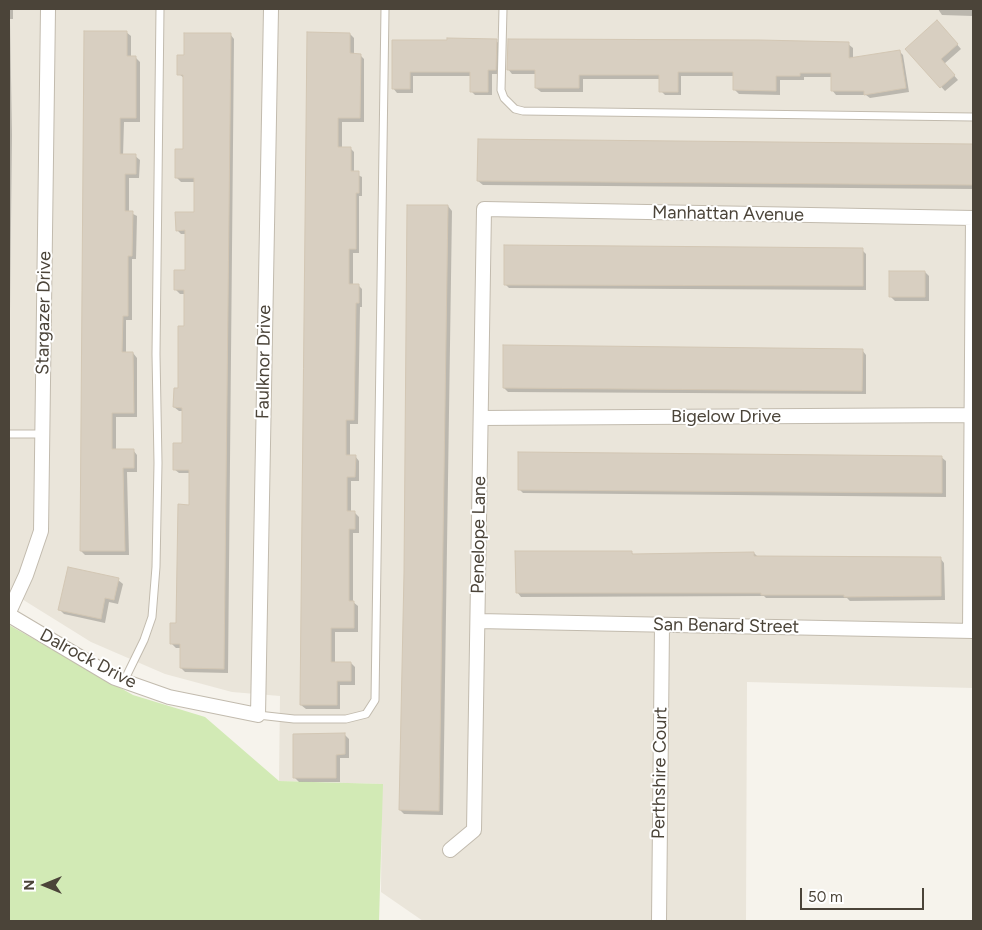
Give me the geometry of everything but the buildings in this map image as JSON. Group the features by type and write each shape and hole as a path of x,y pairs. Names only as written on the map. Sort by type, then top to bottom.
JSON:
{"street":[{"name":"Stargazer Drive","path":"9,614 26,575 40,531 48,9"},
{"name":"Faulknor Drive","path":"258,715 271,9"},
{"name":"Manhattan Avenue","path":"484,209 973,218"},
{"name":"Penelope Lane","path":"450,850 474,830 484,209"},
{"path":"971,631 973,218"},
{"name":"Bigelow Drive","path":"481,418 972,415"},
{"name":"Dalrock Drive","path":"9,614 124,681 169,697 258,715"},
{"name":"San Benard Street","path":"478,621 971,631"},
{"name":"Perthshire Court","path":"659,921 662,625"}],"lane":[{"path":"124,681 144,640 152,617 156,567 158,463 156,354 160,9"},
{"path":"258,715 294,719 346,719 366,714 375,700 385,9"},
{"path":"502,9 501,90 504,98 515,109 522,112 973,117"},
{"path":"9,434 42,434"}],"shaded area":[{"path":"9,9 973,9 973,688 747,682 746,921 423,921 381,892 382,784 279,781 280,696 232,692 165,674 91,642 9,591"}],"green space":[{"path":"9,625 133,695 205,717 279,781 383,784 379,921 9,921"}]}
